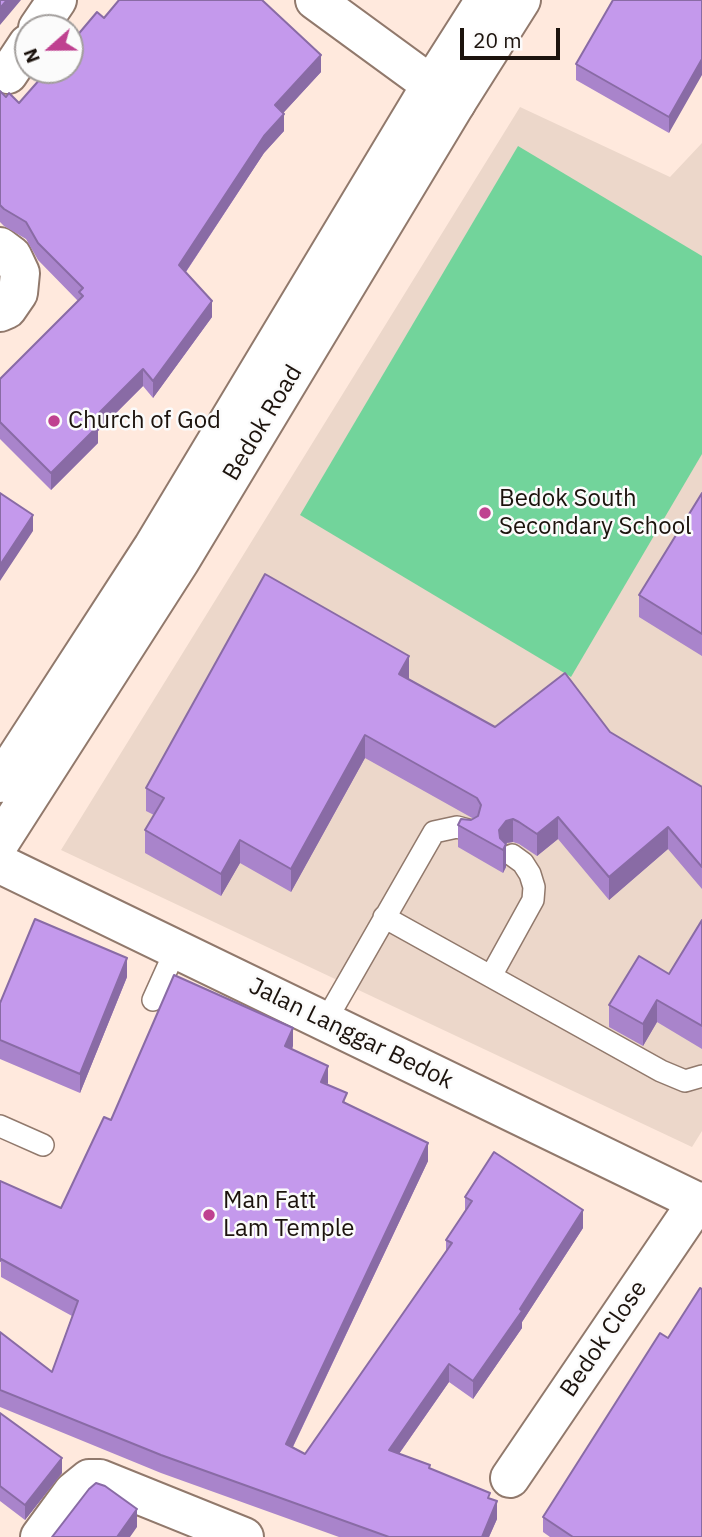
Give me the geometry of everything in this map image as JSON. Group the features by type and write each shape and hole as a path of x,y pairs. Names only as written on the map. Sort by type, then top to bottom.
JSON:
{"main road":[{"path":"315,0 444,94"},
{"name":"Bedok Road","path":"0,842 180,561 444,94 485,0"},
{"name":"Bedok Road","path":"0,783 444,94 521,0"},
{"path":"0,247 12,256 20,274 19,293 7,309 0,312"},
{"name":"Jalan Langgar Bedok","path":"0,864 700,1203"},
{"name":"Bedok Close","path":"510,1478 700,1203"},
{"path":"40,1537 73,1493 89,1479 100,1479 244,1537"}],"lane":[{"path":"325,1022 434,832 457,827 468,830"},
{"path":"491,976 533,900 534,887 530,874 523,863 512,855"},
{"path":"384,917 661,1071 685,1081 702,1076"},
{"path":"153,1000 176,949"},
{"path":"0,1126 43,1145"}],"shaded area":[{"name":"Bedok South Secondary School","path":"520,107 670,177 702,143 702,1131 692,1147 61,850"}],"green space":[{"path":"518,146 702,256 702,454 571,677 300,515"}],"building":[{"path":"119,0 262,0 321,55 275,105 284,114 264,136 179,265 212,301 153,381 143,369 92,420 98,426 51,473 0,422 0,379 83,296 79,292 83,288 38,243 26,222 0,205 0,91 6,97 9,93 19,103 36,84 84,84 84,27 97,12 104,18"},
{"path":"613,0 702,0 702,59 669,117 576,64"},
{"path":"0,493 33,515 0,565"},
{"path":"702,493 702,634 639,595"},
{"path":"265,574 409,656 399,674 495,727 565,673 610,732 702,787 702,867 668,827 609,877 558,817 537,834 513,819 506,821 499,830 500,838 506,844 503,850 458,825 461,819 471,820 478,816 481,805 477,798 365,735 291,869 240,840 221,874 145,830 164,798 146,788"},
{"path":"35,919 127,958 80,1074 0,1040 0,1003"},
{"path":"702,920 702,1026 657,1000 643,1024 609,1005 639,956 669,974"},
{"name":"Man Fatt Lam Temple","path":"174,975 293,1028 285,1046 328,1066 321,1082 347,1093 343,1102 428,1143 286,1444 305,1454 452,1243 446,1240 472,1201 465,1197 494,1152 583,1210 520,1309 522,1311 473,1381 449,1364 389,1450 430,1465 429,1468 490,1493 488,1498 497,1501 482,1537 389,1537 161,1455 0,1390 0,1332 52,1372 78,1301 1,1259 0,1261 0,1181 61,1208 104,1117 111,1120"},
{"path":"700,1288 702,1537 573,1537 543,1517 660,1333 668,1338"},
{"path":"0,1413 62,1458 25,1505 0,1486"},
{"path":"96,1483 105,1486 137,1509 117,1537 52,1537 89,1489"}],"place":[{"name":"Church of God","path":"54,421"},
{"name":"Bedok South Secondary School","path":"485,513"},
{"name":"Man Fatt Lam Temple","path":"209,1215"}]}
